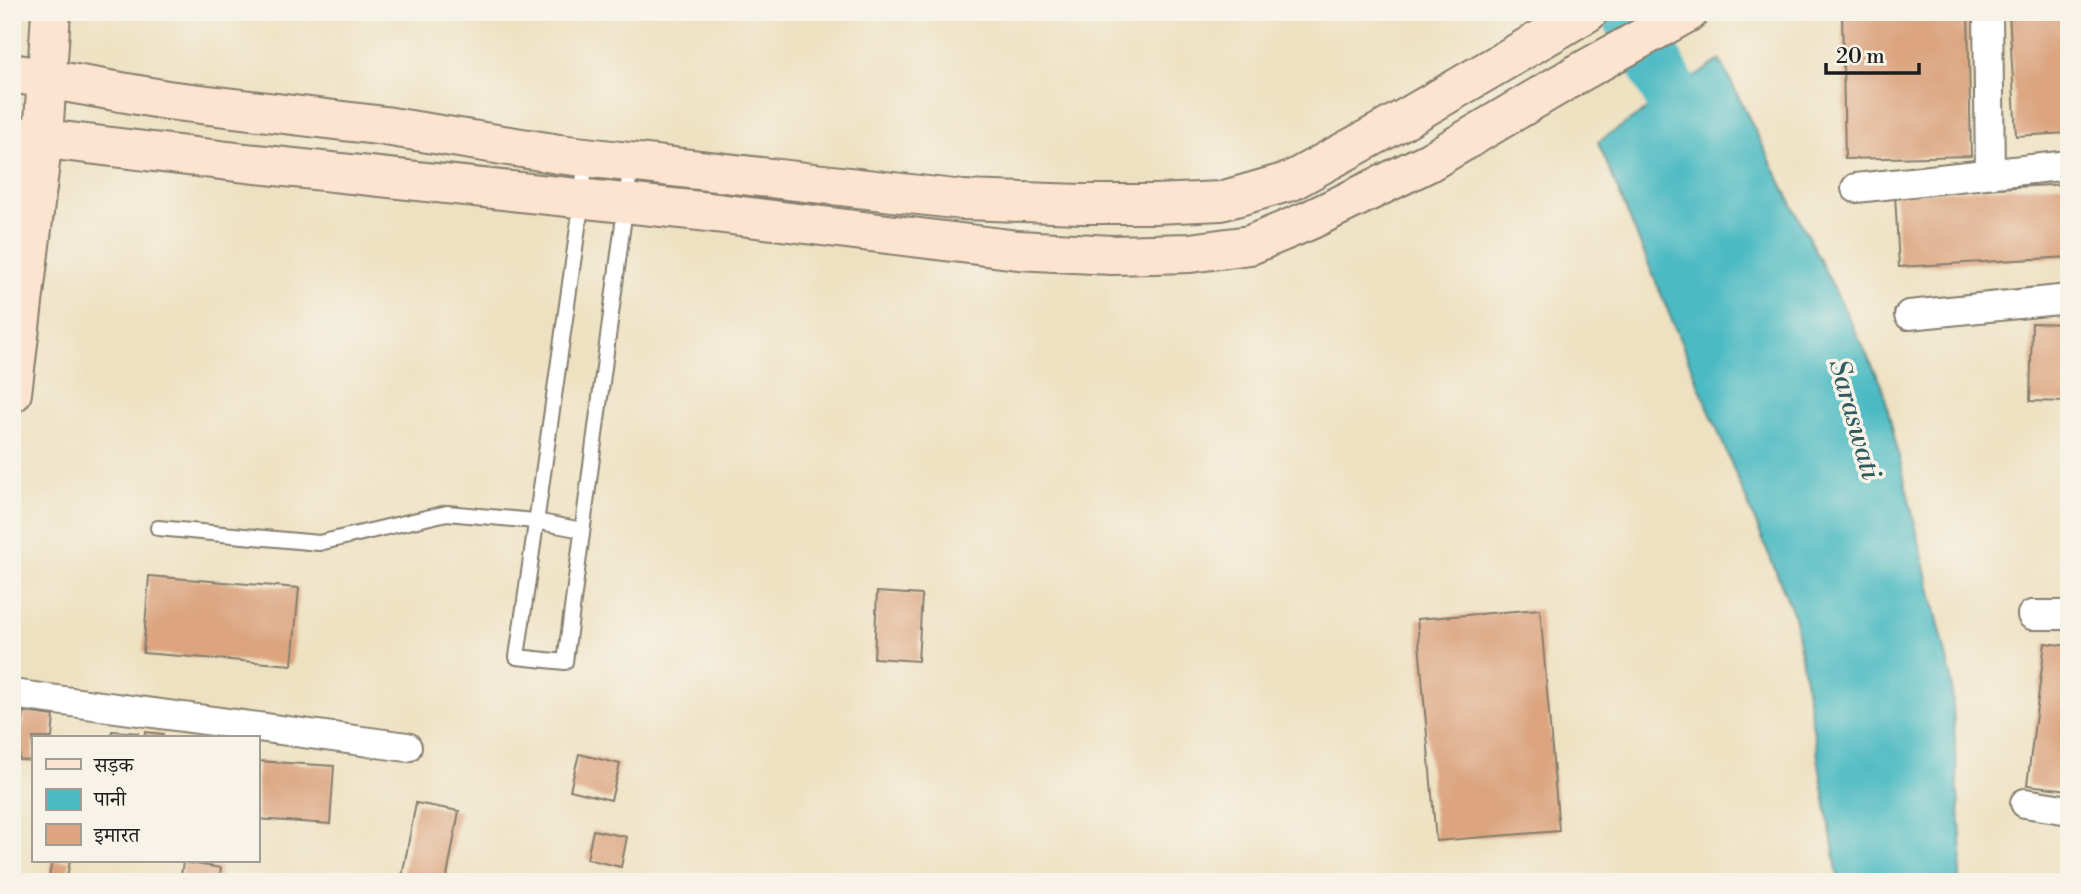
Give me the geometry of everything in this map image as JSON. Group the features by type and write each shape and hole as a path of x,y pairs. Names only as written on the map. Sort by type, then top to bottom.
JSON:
{"main road":[{"path":"12,393 29,75 51,12"},
{"path":"29,75 167,100 385,126 585,156 963,200 1082,204 1221,201 1291,181 1399,122 1588,12"},
{"path":"27,136 1018,250 1112,255 1190,253 1250,245 1310,220 1429,162 1579,73 1689,12"}],"street":[{"path":"1988,12 1990,173"},
{"path":"1856,188 2069,165"},
{"path":"1909,315 2069,299"},
{"path":"2032,615 2069,615"},
{"path":"12,694 407,747"},
{"path":"2025,803 2069,810"}],"lane":[{"path":"585,156 582,199 516,657 565,662 631,162"},
{"path":"158,528 319,542 447,513 536,521 582,530"}],"water":[{"path":"1720,60 1882,385 1951,676 1962,855 1959,882 1839,882 1794,615 1598,142"}],"building":[{"path":"1842,12 1968,12 1971,156 1845,159"},
{"path":"2009,12 2069,12 2069,133 2016,136"},
{"path":"2069,184 2069,257 1899,267 1895,194"},
{"path":"2032,323 2069,324 2069,402 2030,401"},
{"path":"149,576 299,588 292,665 143,653"},
{"path":"877,592 922,595 918,661 874,658"},
{"path":"1540,609 1559,831 1436,841 1417,619"},
{"path":"2045,643 2069,646 2069,790 2027,785"},
{"path":"24,712 54,716 52,736 32,736 32,761 19,760"},
{"path":"112,731 138,733 137,736 111,736"},
{"path":"145,732 163,734 162,736 144,736"},
{"path":"579,754 620,764 611,800 570,790"},
{"path":"259,761 334,766 330,824 259,819"},
{"path":"416,803 459,811 446,882 401,882"},
{"path":"593,830 627,837 621,867 587,859"},
{"path":"52,862 70,862 66,882 48,882"},
{"path":"183,862 221,868 219,882 180,882"},
{"path":"589,878 589,882 556,882 556,879"}],"waterway":[{"name":"Saraswati","path":"1628,12 1707,162"}]}
